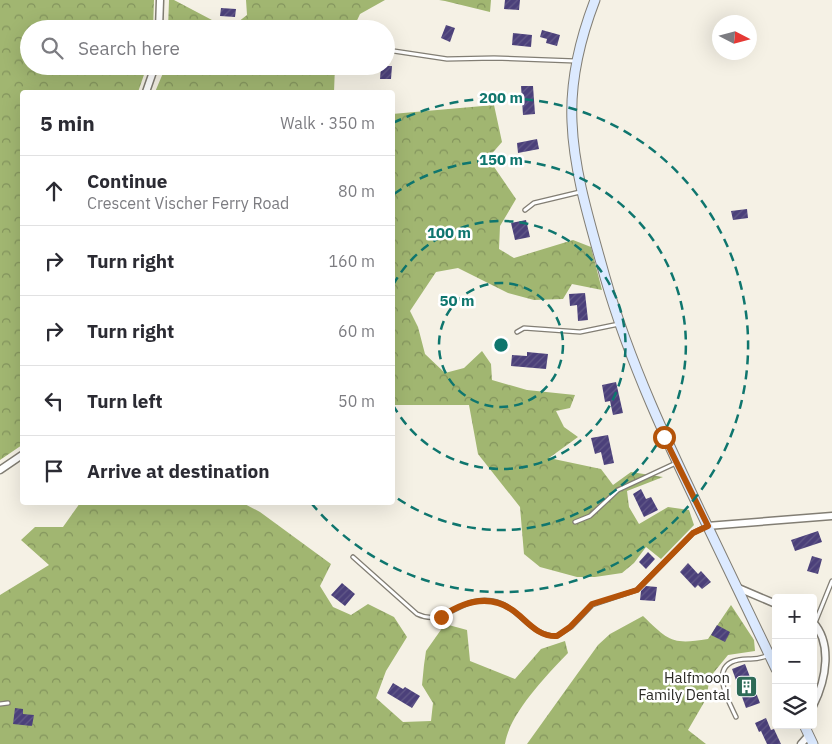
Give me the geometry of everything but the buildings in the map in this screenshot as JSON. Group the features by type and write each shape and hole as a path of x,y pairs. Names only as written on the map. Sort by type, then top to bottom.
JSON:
{"main road":[{"path":"596,0 580,41 576,61 572,121 576,163 594,241 619,324 638,374 676,462 772,661"},
{"path":"806,729 813,744"}],"street":[{"path":"159,20 160,0"},
{"path":"147,90 152,75"},
{"path":"0,470 20,456"},
{"path":"708,526 832,516"},
{"path":"736,586 772,602"},
{"path":"817,626 830,639 832,663 817,697"},
{"path":"801,744 809,735"}],"lane":[{"path":"395,51 447,59 494,58 576,61"},
{"path":"525,210 534,203 583,191"},
{"path":"517,332 524,328 580,332 619,324"},
{"path":"575,522 590,516 618,490 676,462"},
{"path":"353,557 416,614 426,618 441,617 467,602 492,601 511,608 542,634 557,636 570,627 592,604 637,590 693,533 708,526"},
{"path":"817,616 832,581"},
{"path":"736,717 723,688 722,680 725,670 729,664 738,660 756,661 769,655"},
{"path":"0,704 8,703"}],"green space":[{"path":"0,0 154,0 153,20 20,20 20,75 144,75 139,90 20,90 20,446 0,460"},
{"path":"169,0 174,0 212,20 168,20"},
{"path":"246,0 385,0 360,14 357,20 241,20 247,15"},
{"path":"439,0 491,0 490,12 445,1"},
{"path":"162,75 335,75 334,90 156,90"},
{"path":"494,105 502,142 488,158 516,199 500,226 499,249 514,258 573,240 591,247 602,290 572,284 563,299 534,300 508,293 458,268 436,272 410,311 418,327 425,354 445,373 464,368 482,351 491,364 492,380 527,390 575,395 570,408 556,411 564,427 578,437 549,458 601,469 613,485 631,472 663,477 627,491 629,507 639,524 668,507 689,510 694,525 661,559 646,547 634,563 622,573 595,577 577,577 540,567 524,554 520,507 478,454 469,405 395,405 395,114"},
{"path":"79,505 247,505 260,512 331,564 320,586 333,607 351,615 368,604 394,617 407,637 386,671 376,698 403,722 431,721 433,703 422,685 426,651 445,624 467,630 470,661 515,679 541,649 565,641 568,653 521,708 508,732 505,744 0,744 0,595 49,565 21,540 35,527 63,527"},
{"path":"731,605 754,640 755,651 728,655 710,677 706,699 688,730 706,744 527,744 598,645 610,634 643,616 659,631 672,639 696,641 708,639"}],"place":[{"name":"Halfmoon Family Dental","path":"746,686"}],"route":[{"path":"441,617 467,602 492,601 511,608 542,634 557,636 564,633 592,604 637,590 647,582 693,533 698,529 708,526 664,437"}]}
